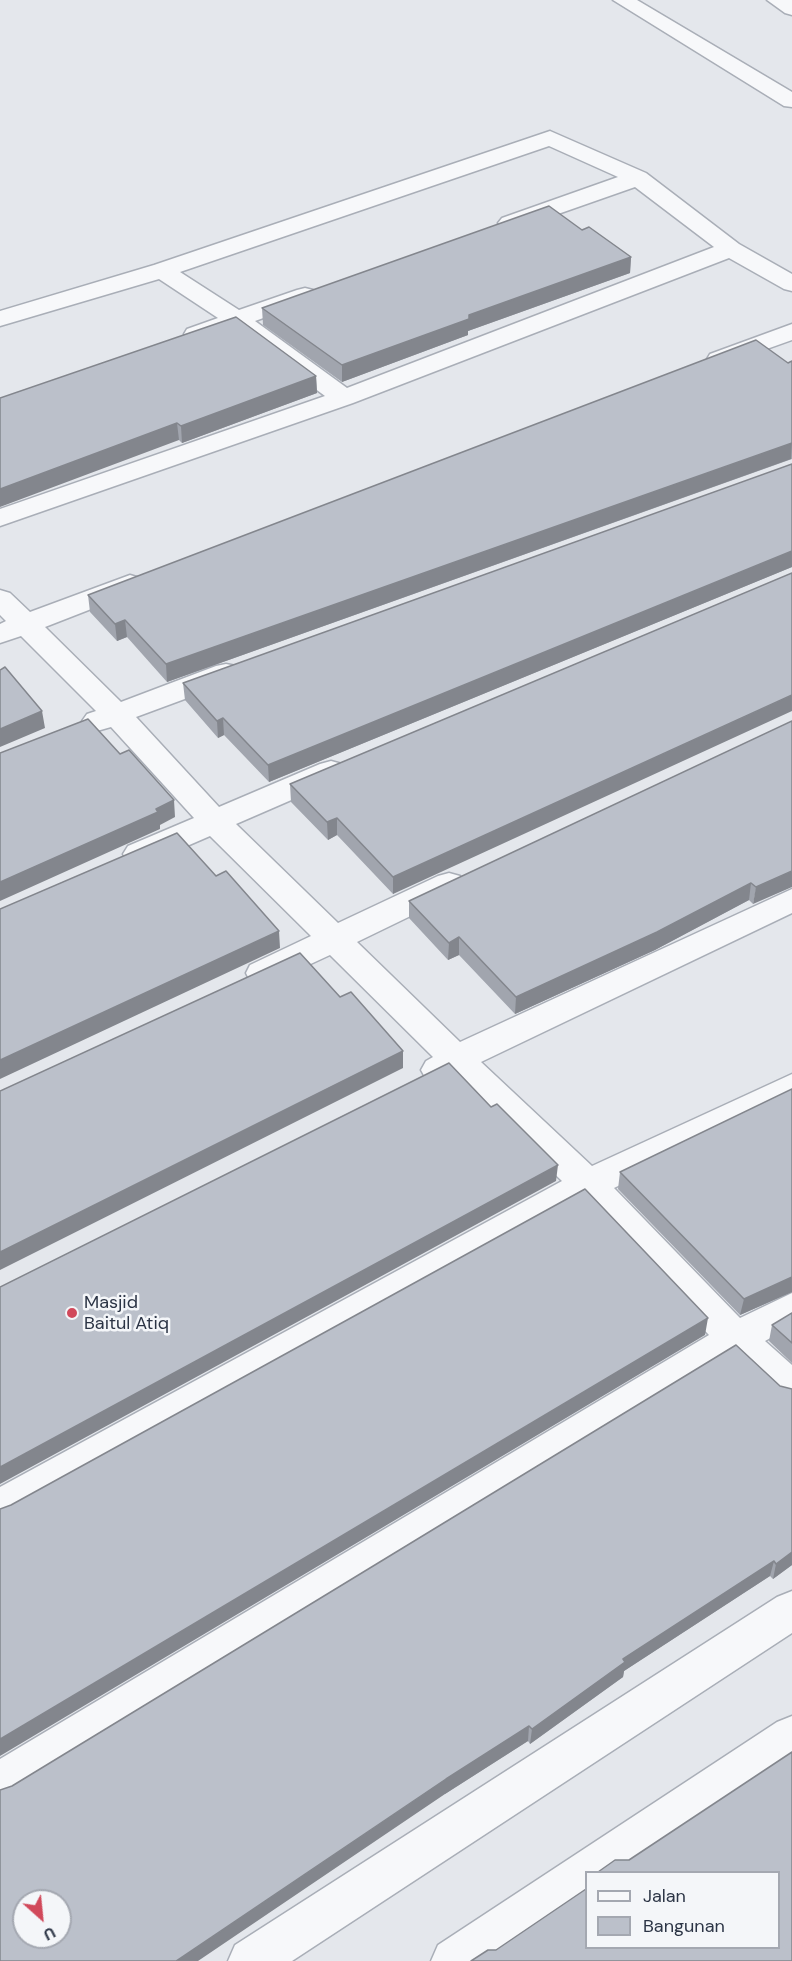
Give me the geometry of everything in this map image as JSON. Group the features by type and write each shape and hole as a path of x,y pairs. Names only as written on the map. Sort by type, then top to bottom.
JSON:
{"street":[{"path":"623,0 792,101"},
{"path":"777,0 792,9"},
{"path":"766,84 792,74"},
{"path":"0,319 162,270 550,138 638,178 731,249 792,284"},
{"path":"493,229 638,178"},
{"path":"0,518 344,398 731,249"},
{"path":"162,270 236,319 344,398"},
{"path":"172,343 326,287"},
{"path":"692,370 792,332"},
{"path":"13,629 148,577"},
{"path":"0,599 13,629 116,713 213,820 457,1060 588,1184 736,1338 792,1389"},
{"path":"74,730 251,664"},
{"path":"117,863 355,761"},
{"path":"237,985 472,873"},
{"path":"414,1082 479,1047 792,900"},
{"path":"0,1507 588,1184 792,1087"},
{"path":"0,1783 736,1338 792,1308"},
{"path":"251,1961 792,1610"},
{"path":"590,1871 792,1736"},
{"path":"454,1961 585,1874"}],"building":[{"path":"549,206 582,230 589,227 631,257 469,315 469,319 342,365 262,308"},
{"path":"236,317 316,376 181,426 177,423 0,489 0,398"},
{"path":"756,340 788,363 792,361 792,443 166,664 125,620 115,624 88,595"},
{"path":"792,464 792,551 268,765 223,718 217,721 183,683"},
{"path":"792,573 792,695 393,877 337,818 327,822 290,784"},
{"path":"5,667 42,711 0,729 0,670"},
{"path":"88,719 120,754 129,750 174,800 156,809 158,812 0,882 0,753"},
{"path":"792,721 792,871 756,887 751,883 657,932 516,997 459,937 449,943 409,901"},
{"path":"177,833 216,876 226,871 279,931 0,1060 0,909"},
{"path":"300,953 340,997 351,992 403,1051 0,1252 0,1091"},
{"path":"449,1063 491,1107 497,1104 558,1165 0,1467 0,1287"},
{"path":"792,1089 792,1277 744,1299 620,1172"},
{"path":"585,1189 708,1318 0,1739 0,1509"},
{"path":"792,1313 792,1343 772,1325"},
{"path":"736,1345 780,1386 792,1389 792,1552 776,1564 774,1561 623,1659 625,1662 532,1729 529,1726 446,1779 176,1961 0,1961 0,1790 12,1786"},
{"path":"792,1752 792,1961 471,1961 488,1950 496,1950 585,1890 585,1949 780,1949 780,1871 599,1871 615,1860 629,1860"}],"place":[{"name":"Masjid Baitul Atiq","path":"72,1313"}]}
